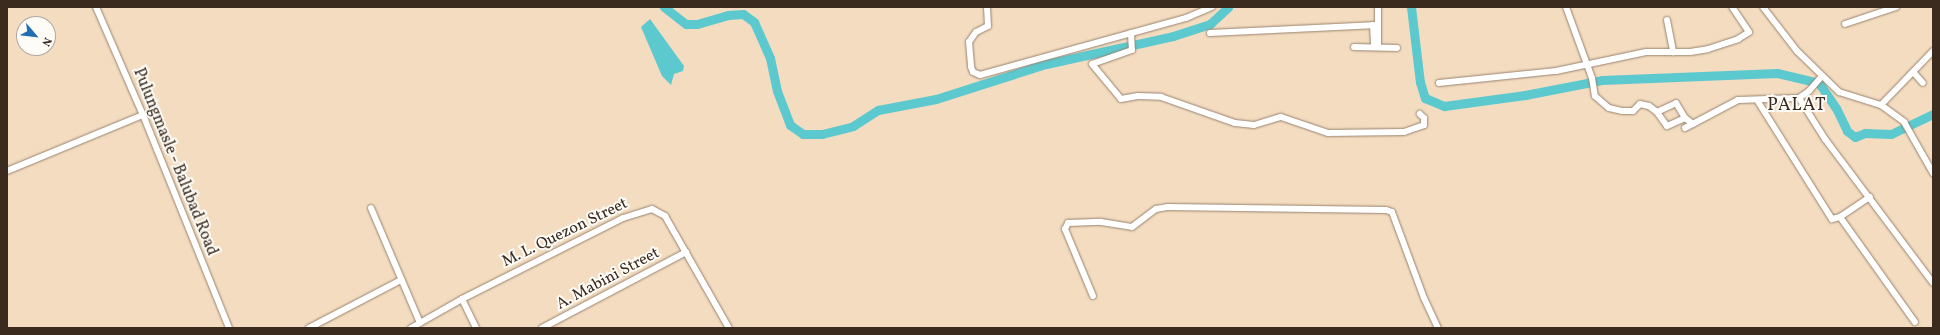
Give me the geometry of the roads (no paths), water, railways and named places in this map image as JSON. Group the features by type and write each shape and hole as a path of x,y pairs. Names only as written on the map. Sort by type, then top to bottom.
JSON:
{"street":[{"name":"Pulungmasle - Balubad Road","path":"96,7 143,115 229,328"},
{"path":"987,7 990,18 988,26 976,32 969,42 971,67 973,72 980,75 1131,35 1186,18 1212,7"},
{"path":"1376,47 1375,25 1378,7"},
{"path":"1566,7 1588,65 1594,85 1595,96 1609,108 1622,112 1633,111 1640,104 1649,106 1657,112 1667,126 1685,118"},
{"path":"1439,83 1507,78 1588,65 1630,54 1708,49 1746,35 1748,30 1732,7"},
{"path":"1763,7 1818,81 1844,96 1881,105 1907,125 1933,173"},
{"path":"1845,24 1896,7"},
{"path":"1667,20 1673,52"},
{"path":"1210,33 1375,25"},
{"path":"1131,35 1133,46 1131,50 1092,64 1121,99 1138,96 1161,97 1235,124 1260,124 1281,117 1328,134 1404,132 1424,125 1424,118 1420,114"},
{"path":"1354,47 1397,48"},
{"path":"1881,105 1914,73 1933,51"},
{"path":"1914,73 1923,83"},
{"path":"1685,128 1738,100 1799,98 1818,81"},
{"path":"1799,98 1806,113 1933,283"},
{"path":"1757,100 1832,219 1840,217 1870,197"},
{"path":"1657,112 1676,103 1685,118 1693,124"},
{"path":"7,172 143,115"},
{"path":"1094,296 1065,229 1068,223 1101,222 1132,227 1156,209 1167,207 1386,210 1392,212 1429,310 1438,328"},
{"path":"371,208 420,323"},
{"name":"M. L. Quezon Street","path":"412,328 462,299 624,218 647,209 652,209 665,216 729,328"},
{"path":"1840,217 1915,322"},
{"name":"A. Mabini Street","path":"542,328 686,252"},
{"path":"1925,273 1933,276"},
{"path":"309,328 402,280"},
{"path":"462,299 476,328"}],"water":[{"path":"650,19 684,66 683,71 674,74 671,85 662,76 641,27"}],"waterway":[{"path":"664,7 686,24 697,24 728,15 743,14 754,22 770,58 777,91 790,125 803,134 822,134 853,126 878,110 936,99 1046,64 1173,36 1210,24 1228,7"},
{"path":"1411,7 1420,82 1425,98 1444,106 1525,95 1602,80 1777,73 1819,83 1836,108 1847,131 1855,137 1865,133 1891,134 1933,114"}],"district":[{"name":"PALAT","path":"1797,106"}]}
